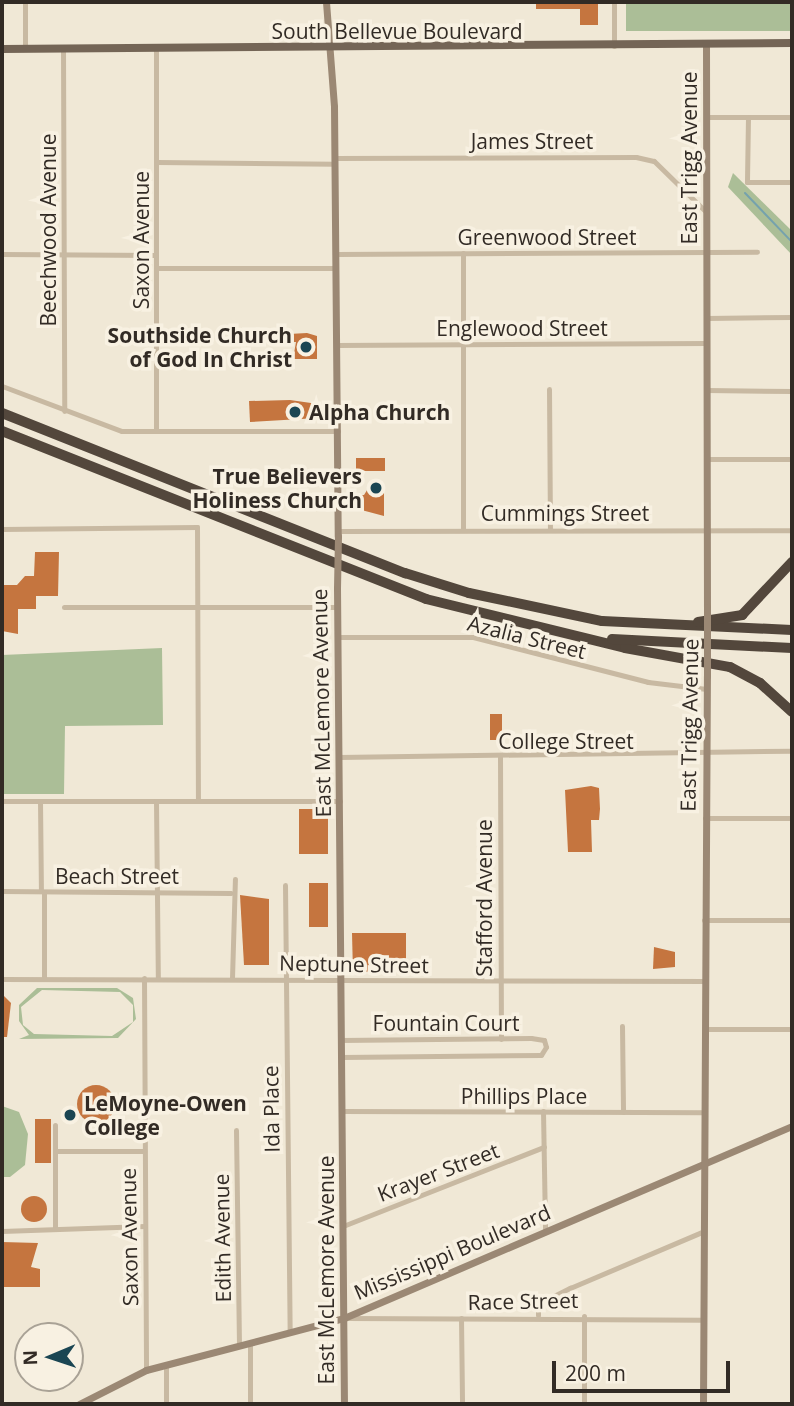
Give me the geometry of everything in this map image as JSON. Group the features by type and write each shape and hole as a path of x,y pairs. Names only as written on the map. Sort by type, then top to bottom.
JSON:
{"highway":[{"path":"2,413 431,582 554,613 672,627 792,630"},
{"path":"2,431 374,581 476,614 730,667 760,683 792,712"},
{"path":"672,627 742,615 792,562"},
{"path":"576,635 675,645 792,648"}],"main road":[{"name":"East McLemore Avenue","path":"326,2 332,49 337,254 337,607 344,1404"},
{"name":"South Bellevue Boulevard","path":"2,49 332,49 792,43"},
{"name":"East Trigg Avenue","path":"703,1404 708,528 706,45"},
{"name":"Mississippi Boulevard","path":"79,1404 146,1370 344,1318 792,1126"}],"street":[{"path":"25,2 25,49"},
{"path":"614,2 614,46"},
{"name":"Beechwood Avenue","path":"63,48 64,411"},
{"name":"Saxon Avenue","path":"156,48 156,431"},
{"path":"706,117 792,117"},
{"path":"748,117 747,182 792,182"},
{"name":"James Street","path":"157,162 636,157 654,161 707,212"},
{"name":"Greenwood Street","path":"337,254 757,252"},
{"path":"463,253 463,529"},
{"path":"2,254 156,255"},
{"path":"156,268 337,268"},
{"path":"707,318 792,317"},
{"name":"Englewood Street","path":"337,345 707,343"},
{"path":"2,386 122,431 338,431"},
{"path":"550,389 550,528"},
{"path":"707,390 792,391"},
{"path":"707,459 792,459"},
{"path":"2,529 197,527 198,800"},
{"name":"Cummings Street","path":"337,533 550,528 792,530"},
{"path":"64,607 337,607"},
{"name":"Azalia Street","path":"338,637 473,637 648,682 707,690"},
{"name":"College Street","path":"339,757 500,757 792,751"},
{"name":"Stafford Avenue","path":"500,757 501,1039"},
{"path":"2,801 340,801"},
{"path":"40,801 44,979"},
{"path":"156,801 158,978"},
{"path":"705,818 792,818"},
{"path":"232,978 231,893 235,879"},
{"name":"Ida Place","path":"285,885 290,1333"},
{"name":"Beach Street","path":"2,891 231,893"},
{"path":"704,920 792,920"},
{"name":"Neptune Street","path":"2,979 335,977 341,982 705,981"},
{"name":"Saxon Avenue","path":"144,978 146,1370"},
{"path":"622,1026 623,1112"},
{"path":"705,1029 792,1029"},
{"name":"Fountain Court","path":"341,1040 540,1038 546,1052 342,1057"},
{"path":"438,1039 438,1056"},
{"path":"455,1039 455,1056"},
{"name":"Phillips Place","path":"342,1111 705,1112"},
{"path":"544,1111 545,1230"},
{"path":"55,1125 55,1229"},
{"path":"792,1126 792,1186"},
{"name":"Edith Avenue","path":"236,1130 239,1346"},
{"name":"Krayer Street","path":"343,1226 544,1147"},
{"path":"56,1151 144,1151"},
{"path":"2,1231 145,1226"},
{"path":"538,1315 538,1304 702,1232"},
{"name":"Race Street","path":"344,1318 538,1315 702,1320"},
{"path":"584,1316 584,1404"},
{"path":"461,1318 462,1404"},
{"path":"250,1344 250,1404"},
{"path":"166,1364 166,1404"}],"green space":[{"path":"626,2 792,2 792,31 626,31"},
{"path":"733,173 792,231 792,255 728,187"},
{"path":"162,648 163,725 65,726 64,794 2,794 2,655"},
{"path":"37,988 117,988 133,998 136,1019 118,1038 19,1039 29,1035 19,1021 19,1005","holes":["42,990 120,992 133,1005 133,1022 112,1036 34,1034 23,1025 21,1007"]},
{"path":"2,1106 19,1112 28,1134 25,1165 10,1177 2,1177"}],"building":[{"path":"536,2 598,2 598,25 580,25 580,9 536,9"},
{"name":"Southside Church of God In Christ","path":"307,333 317,336 317,359 293,359 296,342 290,342 289,334"},
{"name":"Alpha Church","path":"290,400 318,404 318,418 250,422 249,401"},
{"path":"356,458 385,458 385,471 356,471"},
{"path":"369,487 384,487 384,516 354,508 354,495 364,495"},
{"path":"35,552 59,552 58,596 36,596 36,609 18,609 18,634 2,631 2,585 17,585 25,576 34,576"},
{"path":"490,714 502,714 502,740 490,740"},
{"path":"591,786 599,788 600,809 599,820 591,820 592,852 568,852 565,790"},
{"path":"299,809 328,809 328,854 299,854"},
{"path":"309,883 328,883 328,927 309,927"},
{"path":"240,895 269,899 269,965 244,965"},
{"path":"352,933 406,933 406,968 353,973"},
{"path":"654,947 675,952 675,967 653,969"},
{"path":"2,994 11,1003 7,1037 2,1037"},
{"path":"96,1085 109,1091 115,1104 109,1117 96,1123 83,1117 77,1104 83,1091"},
{"path":"35,1119 51,1119 51,1163 35,1163"},
{"path":"34,1196 43,1200 47,1209 43,1218 34,1222 25,1218 21,1209 25,1200"},
{"path":"2,1242 38,1243 31,1267 40,1269 40,1287 4,1287"}],"waterway":[{"path":"745,193 792,242"}],"place":[{"name":"Southside Church of God In Christ","path":"306,347"},
{"name":"Alpha Church","path":"295,412"},
{"name":"True Believers Holiness Church","path":"376,488"},
{"name":"LeMoyne-Owen College","path":"70,1115"}]}
